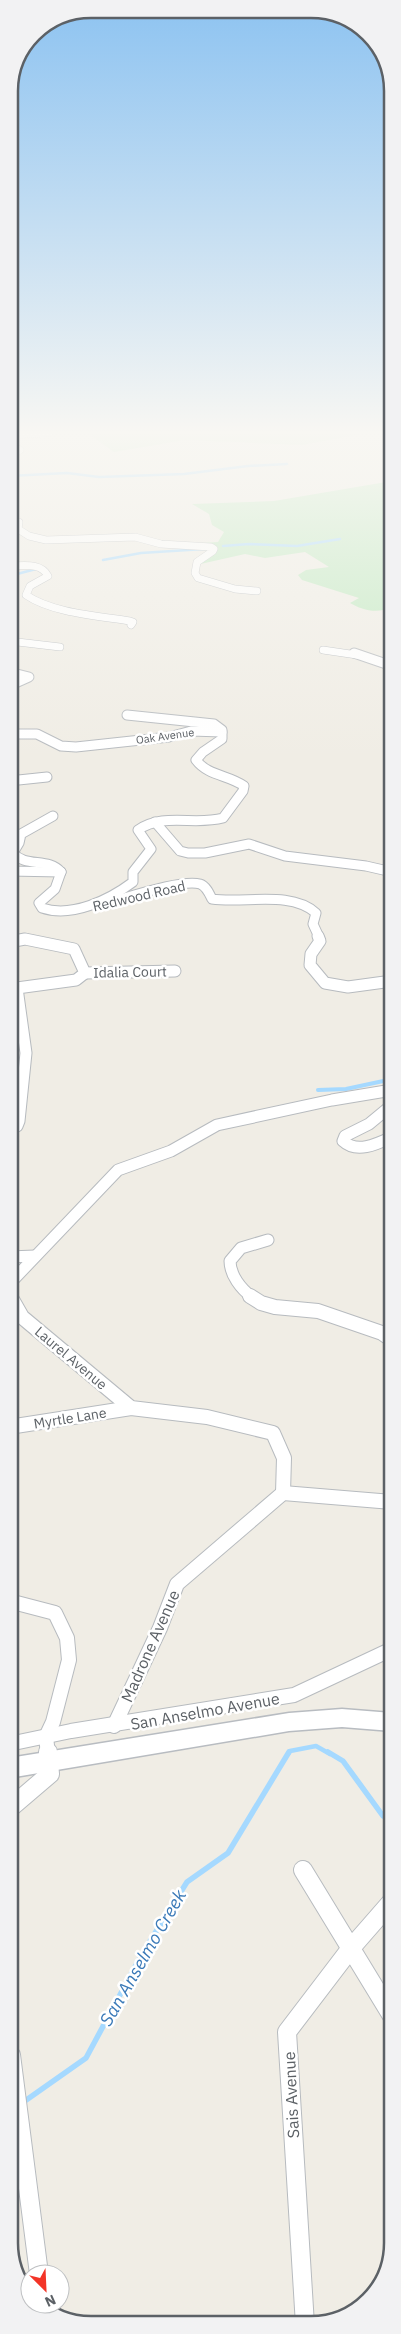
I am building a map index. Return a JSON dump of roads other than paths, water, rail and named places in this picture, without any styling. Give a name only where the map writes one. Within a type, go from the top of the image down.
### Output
[{"type":"main road","points":[[18,1766],[289,1722],[342,1718],[384,1721]]},
{"type":"street","points":[[148,541],[161,544],[211,547],[214,549],[213,551],[197,562],[195,574],[198,578],[235,589],[257,591]]},
{"type":"street","points":[[18,566],[36,566],[45,570],[48,576],[30,586],[26,595],[33,601],[50,607],[130,621],[133,622],[131,626]]},
{"type":"street","points":[[18,642],[60,647]]},
{"type":"street","points":[[323,650],[352,652],[384,663]]},
{"type":"street","points":[[18,673],[24,674],[28,678],[18,682]]},
{"type":"street","points":[[127,715],[214,724],[222,732]]},
{"type":"street","name":"Oak Avenue","points":[[18,734],[37,734],[46,740],[62,746],[76,747],[169,738],[191,731],[222,732],[222,739],[202,752],[196,760],[200,768],[238,780],[244,786],[243,791],[226,814],[218,820],[166,820],[155,822]]},
{"type":"street","points":[[18,780],[47,777]]},
{"type":"street","points":[[18,846],[21,834],[52,816]]},
{"type":"street","points":[[61,872],[55,889],[39,903],[42,908],[51,911],[72,911],[118,893],[133,882],[131,876],[133,869],[152,849],[138,830],[142,826],[155,822],[180,851],[186,853],[206,852],[248,844],[282,856],[328,862],[368,864],[384,869]]},
{"type":"street","points":[[18,858],[53,865],[58,867],[61,872]]},
{"type":"street","points":[[18,871],[61,872]]},
{"type":"street","name":"Redwood Road","points":[[72,911],[192,883],[204,886],[212,899],[220,901],[268,900],[304,906],[313,909],[316,913],[313,924],[320,941],[311,954],[310,965],[325,982],[334,986],[346,986],[384,982]]},
{"type":"street","points":[[18,940],[25,939],[74,949],[86,972],[76,980],[18,987]]},
{"type":"street","name":"Idalia Court","points":[[86,972],[175,971]]},
{"type":"street","points":[[18,1016],[26,1062],[18,1123]]},
{"type":"street","name":"Laurel Avenue","points":[[18,1275],[118,1170],[128,1164],[171,1151],[217,1126],[332,1100],[384,1091]]},
{"type":"street","points":[[384,1112],[369,1124],[345,1136],[343,1142],[348,1146],[358,1148],[384,1140]]},
{"type":"street","points":[[268,1240],[250,1243],[238,1248],[230,1261],[230,1268],[234,1278],[251,1298],[275,1306],[318,1311],[384,1334]]},
{"type":"street","points":[[18,1257],[35,1256]]},
{"type":"street","name":"Laurel Avenue","points":[[18,1312],[131,1408]]},
{"type":"street","points":[[131,1408],[207,1417],[273,1433],[284,1458],[283,1493],[384,1501]]},
{"type":"street","name":"Myrtle Lane","points":[[18,1426],[131,1408]]},
{"type":"street","name":"Madrone Avenue","points":[[114,1726],[160,1628],[177,1584],[283,1493]]},
{"type":"street","points":[[18,1603],[55,1613],[67,1638],[69,1660],[53,1722],[46,1737],[50,1774],[18,1801]]},
{"type":"street","name":"San Anselmo Avenue","points":[[18,1742],[294,1695],[384,1653]]},
{"type":"street","points":[[18,1794],[27,1793]]},
{"type":"street","points":[[302,1870],[384,2003]]},
{"type":"street","name":"Sais Avenue","points":[[304,2316],[287,2032],[351,1948],[384,1910]]},
{"type":"street","points":[[18,2110],[38,2264]]},
{"type":"waterway","points":[[223,546],[249,544],[297,546],[328,541]]},
{"type":"waterway","points":[[103,560],[141,553],[204,549]]},
{"type":"waterway","points":[[18,574],[36,569]]},
{"type":"waterway","points":[[318,1090],[346,1089],[384,1081]]},
{"type":"waterway","name":"San Anselmo Creek","points":[[288,1754],[290,1751],[316,1746],[330,1754]]},
{"type":"waterway","name":"San Anselmo Creek","points":[[22,2103],[86,2058],[142,1954],[187,1882],[228,1853],[289,1752]]},
{"type":"waterway","name":"San Anselmo Creek","points":[[328,1752],[343,1761],[384,1816]]}]
